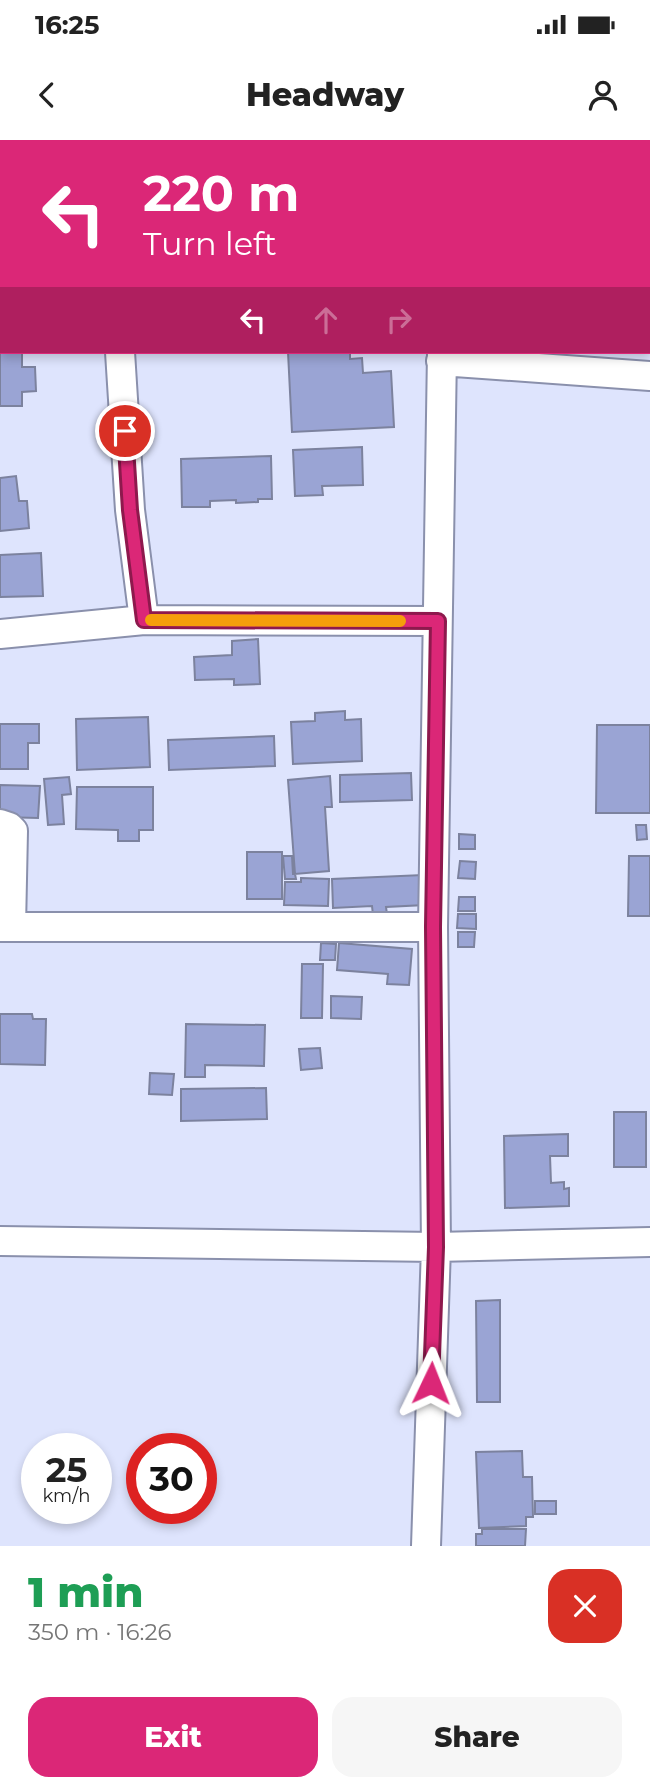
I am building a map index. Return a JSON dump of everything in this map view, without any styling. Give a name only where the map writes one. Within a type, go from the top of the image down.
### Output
[{"type":"street","points":[[120,354],[130,510],[144,620]]},
{"type":"street","points":[[426,1546],[436,1247],[433,927],[441,356],[650,376]]},
{"type":"street","points":[[0,634],[144,620],[438,621]]},
{"type":"street","points":[[0,824],[13,831],[5,927],[433,927]]},
{"type":"street","points":[[0,1241],[436,1247],[650,1242]]},
{"type":"building","points":[[0,354],[22,354],[22,367],[35,367],[36,391],[22,392],[22,406],[0,406]]},
{"type":"building","points":[[288,354],[350,354],[350,359],[362,358],[363,373],[391,371],[394,427],[292,432]]},
{"type":"building","points":[[362,447],[363,485],[322,486],[323,495],[295,496],[293,450]]},
{"type":"building","points":[[271,456],[272,499],[236,503],[236,500],[210,501],[210,507],[182,507],[181,459]]},
{"type":"building","points":[[16,476],[19,501],[27,501],[29,528],[0,531],[0,478]]},
{"type":"building","points":[[41,553],[43,596],[0,597],[0,555]]},
{"type":"building","points":[[258,639],[260,684],[234,685],[234,679],[195,680],[194,657],[232,655],[232,641]]},
{"type":"building","points":[[345,711],[345,720],[361,719],[362,761],[293,764],[291,722],[315,721],[315,713]]},
{"type":"building","points":[[148,717],[150,767],[77,770],[76,719]]},
{"type":"building","points":[[0,724],[39,724],[39,743],[28,743],[28,769],[0,769]]},
{"type":"building","points":[[597,725],[650,725],[650,813],[596,813]]},
{"type":"building","points":[[274,736],[275,766],[169,770],[168,740]]},
{"type":"building","points":[[411,773],[412,800],[340,802],[340,775]]},
{"type":"building","points":[[330,776],[332,807],[325,807],[329,871],[295,874],[288,780]]},
{"type":"building","points":[[69,777],[71,794],[62,795],[64,824],[48,825],[44,779]]},
{"type":"building","points":[[0,785],[40,786],[38,818],[0,817]]},
{"type":"building","points":[[77,787],[153,787],[153,830],[139,830],[139,841],[118,841],[118,830],[76,829]]},
{"type":"building","points":[[636,825],[646,825],[647,839],[637,840]]},
{"type":"building","points":[[459,834],[475,835],[475,849],[459,849]]},
{"type":"building","points":[[247,852],[282,852],[282,899],[247,899]]},
{"type":"building","points":[[283,856],[292,856],[296,879],[285,879]]},
{"type":"building","points":[[629,856],[650,856],[650,916],[628,916]]},
{"type":"building","points":[[460,861],[476,862],[475,879],[458,878]]},
{"type":"building","points":[[423,875],[425,905],[386,907],[387,914],[373,915],[372,906],[333,908],[332,879]]},
{"type":"building","points":[[301,878],[329,879],[328,906],[284,905],[285,882],[301,882]]},
{"type":"building","points":[[459,897],[475,897],[475,911],[458,911]]},
{"type":"building","points":[[458,914],[476,914],[476,929],[457,928]]},
{"type":"building","points":[[458,932],[475,932],[474,947],[458,947]]},
{"type":"building","points":[[321,943],[336,944],[335,960],[320,960]]},
{"type":"building","points":[[339,943],[412,949],[409,985],[387,984],[388,974],[337,970]]},
{"type":"building","points":[[302,964],[323,964],[322,1018],[301,1018]]},
{"type":"building","points":[[331,996],[362,997],[361,1019],[331,1018]]},
{"type":"building","points":[[0,1014],[32,1014],[33,1019],[46,1019],[45,1065],[0,1064]]},
{"type":"building","points":[[186,1024],[265,1025],[264,1066],[205,1065],[205,1077],[185,1077]]},
{"type":"building","points":[[320,1048],[322,1068],[301,1070],[299,1049]]},
{"type":"building","points":[[150,1073],[174,1074],[172,1095],[149,1094]]},
{"type":"building","points":[[266,1088],[267,1119],[181,1121],[181,1089]]},
{"type":"building","points":[[614,1112],[646,1112],[646,1167],[614,1167]]},
{"type":"building","points":[[568,1134],[568,1156],[550,1156],[551,1183],[564,1182],[564,1189],[569,1188],[569,1206],[505,1208],[504,1136]]},
{"type":"building","points":[[500,1300],[500,1402],[477,1402],[476,1301]]},
{"type":"building","points":[[522,1451],[523,1477],[532,1477],[533,1517],[526,1517],[526,1526],[479,1528],[476,1452]]},
{"type":"building","points":[[535,1501],[556,1501],[556,1514],[535,1514]]},
{"type":"building","points":[[482,1529],[526,1529],[525,1546],[476,1546],[476,1534],[482,1534]]},
{"type":"slow traffic","points":[[151,620],[400,621]]},
{"type":"route","points":[[125,431],[130,510],[144,620],[438,621],[433,927],[436,1247],[431,1383]]}]
